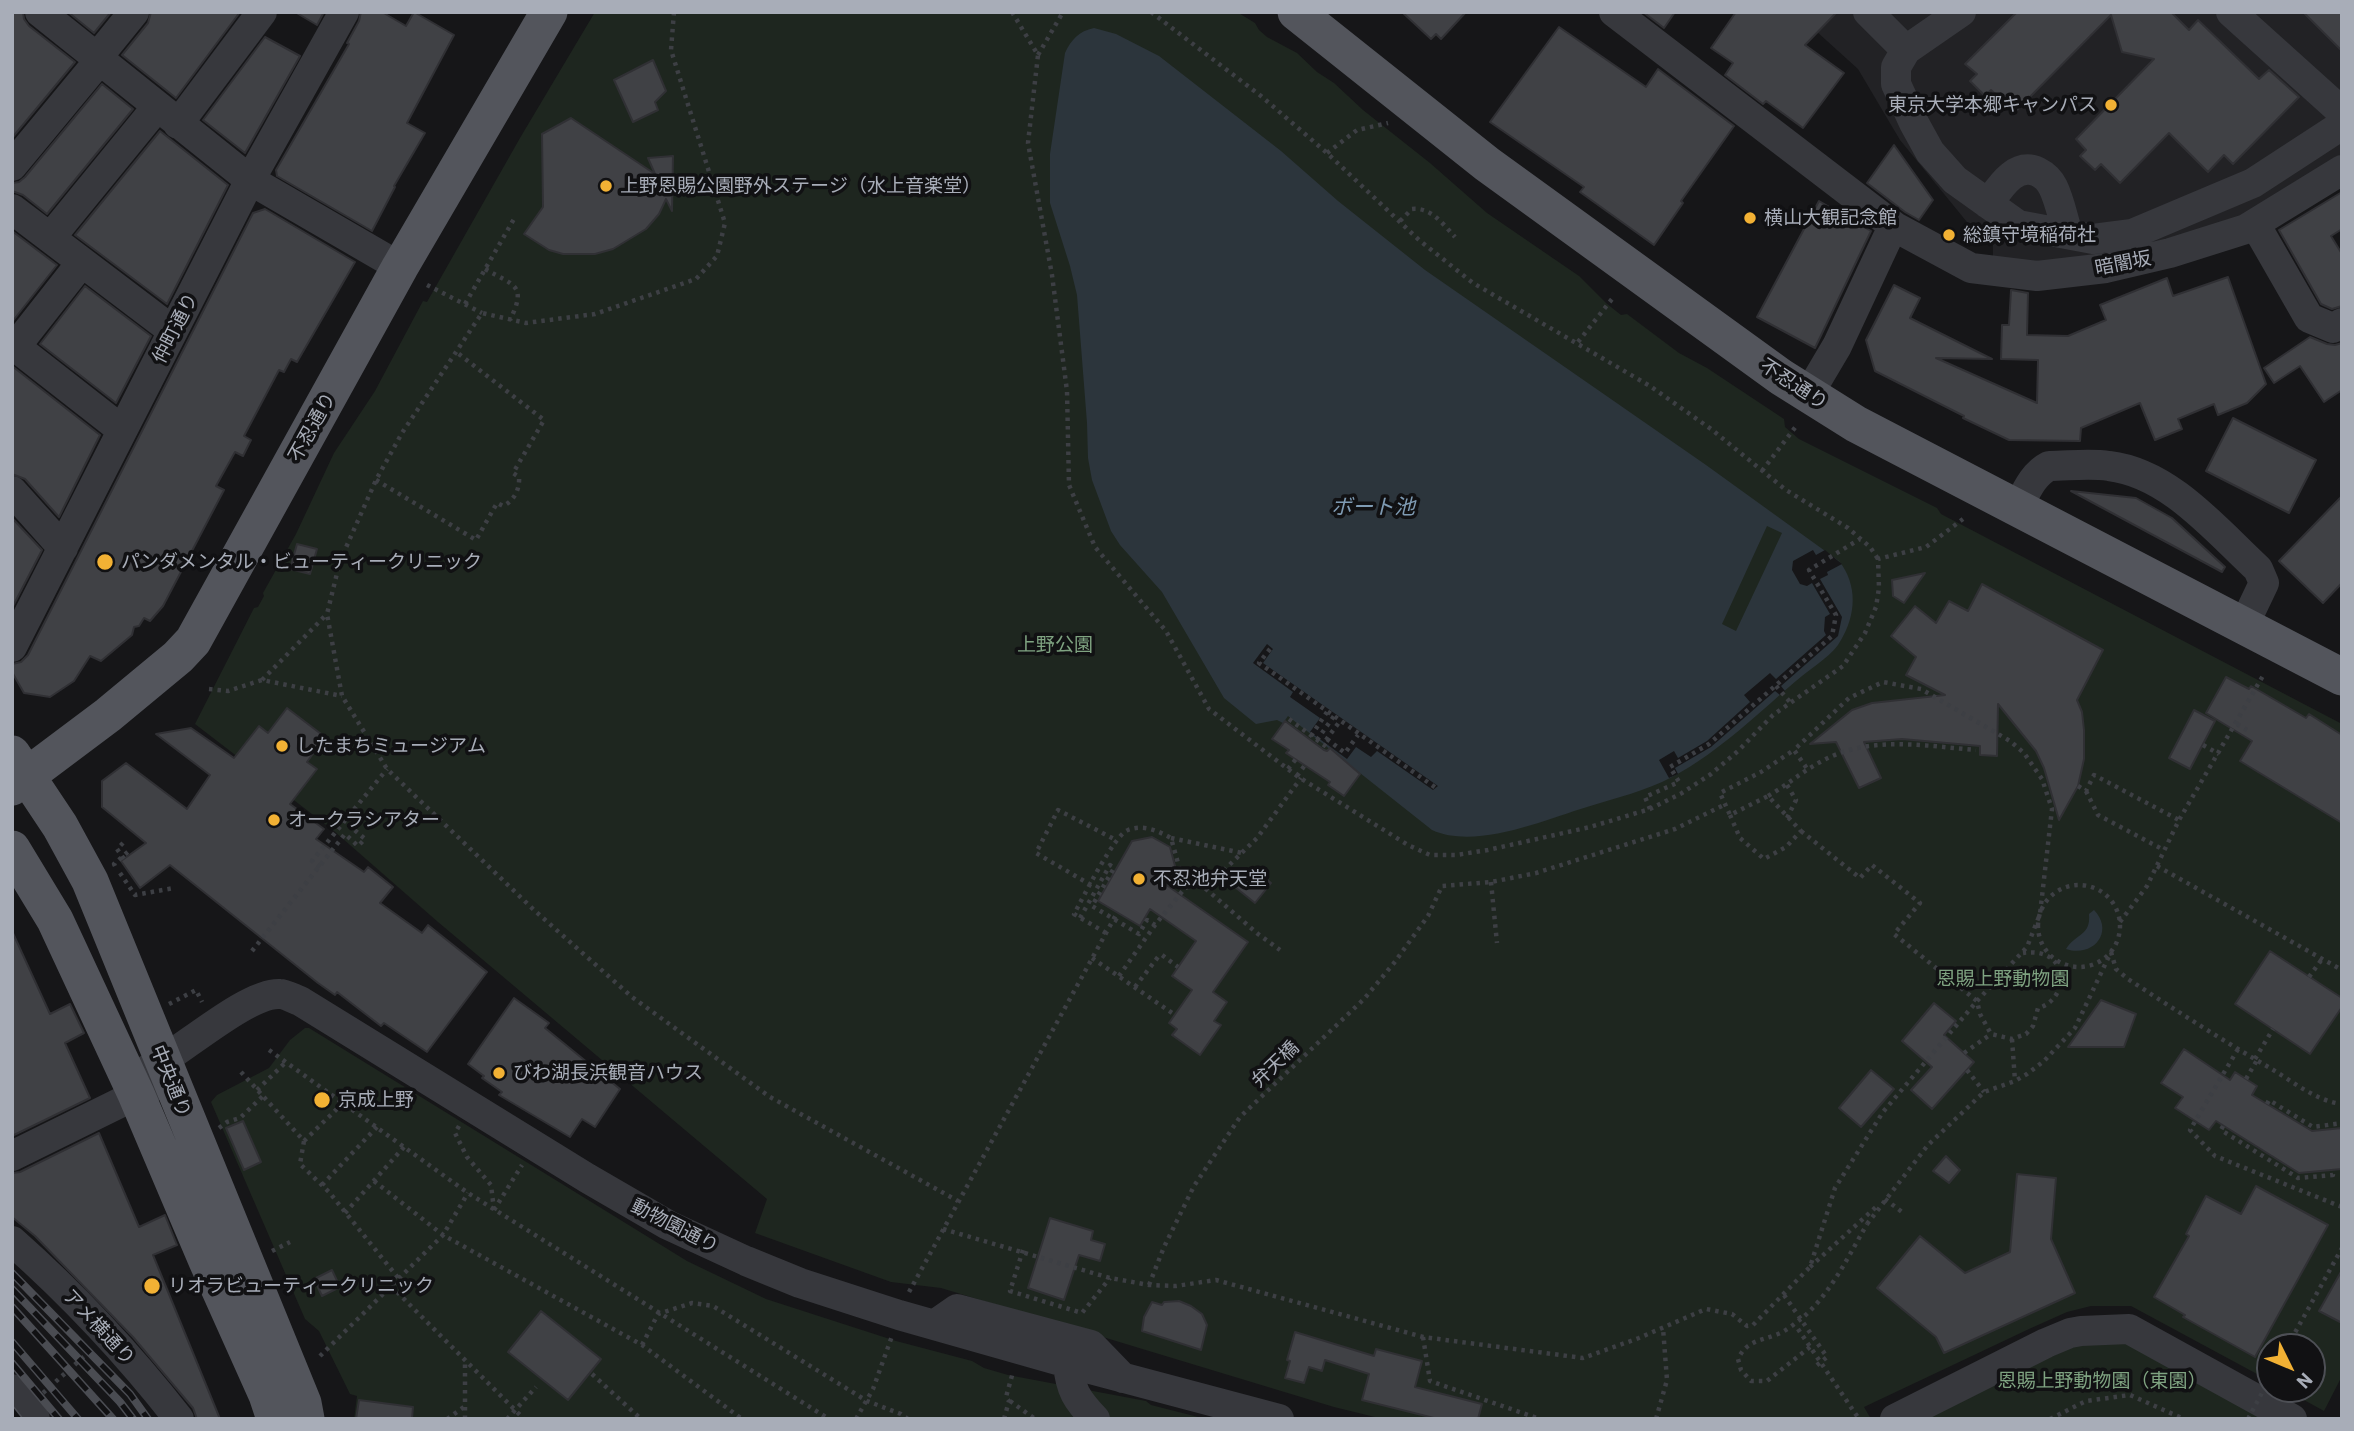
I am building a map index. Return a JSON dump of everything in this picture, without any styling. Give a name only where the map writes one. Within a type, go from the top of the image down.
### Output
[{"type":"main road","name":"不忍通り","points":[[17,773],[108,715],[178,657],[193,641],[414,276],[549,12]]},
{"type":"main road","name":"不忍通り","points":[[1296,12],[1803,410],[1856,424],[2342,677]]},
{"type":"main road","name":"中央通り","points":[[17,773],[60,826],[90,881],[303,1403],[306,1419]]},
{"type":"main road","name":"中央通り","points":[[12,849],[24,892],[55,920],[132,1087],[267,1395],[275,1419]]},
{"type":"street","points":[[40,12],[250,180],[414,276]]},
{"type":"street","points":[[12,166],[134,12]]},
{"type":"street","points":[[50,239],[262,12]]},
{"type":"street","name":"仲町通り","points":[[12,647],[250,180],[344,12]]},
{"type":"street","name":"暗闇坂","points":[[1614,12],[1895,226],[1971,268],[2036,276],[2106,268],[2170,253],[2246,229],[2341,171]]},
{"type":"street","points":[[1868,12],[1906,50]]},
{"type":"street","points":[[1961,12],[1906,50],[1896,67],[1896,85],[1930,152],[1955,180],[2018,225],[2093,239],[2132,234],[2253,183],[2342,125]]},
{"type":"street","points":[[2231,12],[2342,112]]},
{"type":"street","points":[[1987,204],[2006,180],[2018,171],[2032,169],[2044,175],[2053,187],[2068,234]]},
{"type":"street","points":[[12,209],[173,331]]},
{"type":"street","points":[[2255,224],[2309,318],[2333,328],[2342,323]]},
{"type":"street","points":[[2011,272],[2018,225]]},
{"type":"street","points":[[1803,410],[1895,226]]},
{"type":"street","points":[[82,262],[14,345],[122,430]]},
{"type":"street","points":[[2018,508],[2034,477],[2049,466],[2108,465],[2134,471],[2157,481],[2175,493],[2258,569],[2264,583],[2243,627]]},
{"type":"street","points":[[12,491],[63,548]]},
{"type":"street","name":"動物園通り","points":[[12,1156],[132,1087],[166,1071],[251,1001],[281,994],[300,1001],[668,1226],[789,1279],[899,1315],[1279,1419]]},
{"type":"street","name":"アメ横通り","points":[[12,1241],[51,1276],[108,1335],[179,1419]]},
{"type":"street","points":[[934,1325],[957,1309],[1091,1345],[1123,1378]]},
{"type":"street","points":[[1895,1419],[2046,1343],[2070,1333],[2098,1329],[2129,1329],[2292,1419]]},
{"type":"street","points":[[1068,1363],[1069,1380],[1076,1399],[1095,1419]]},
{"type":"path","points":[[414,276],[482,313],[526,323],[595,314],[696,279],[717,256],[725,223],[671,50],[674,12]]},
{"type":"path","points":[[1012,12],[1038,55]]},
{"type":"path","points":[[1063,12],[1038,55],[1028,143],[1052,275],[1067,391],[1069,485],[1095,547],[1166,631],[1209,709],[1299,777],[1408,845],[1430,855],[1456,855],[1590,827],[1650,809],[1711,774],[1773,715],[1843,666],[1865,632],[1876,607],[1879,588],[1878,559],[1870,547],[1848,528],[1786,490],[1711,429],[1650,386],[1473,283],[1434,253],[1327,153],[1234,73],[1151,12]]},
{"type":"path","points":[[1327,153],[1357,130],[1388,123]]},
{"type":"path","points":[[1400,221],[1412,209],[1419,208],[1432,214],[1455,237]]},
{"type":"path","points":[[465,304],[514,219]]},
{"type":"path","points":[[485,269],[509,282],[520,295],[510,320]]},
{"type":"path","points":[[1578,342],[1612,299]]},
{"type":"path","points":[[482,313],[402,433],[376,480],[340,561],[327,614],[342,696],[387,769],[534,910],[632,997],[771,1097],[958,1201]]},
{"type":"path","points":[[376,480],[476,540],[496,503],[503,506],[510,503],[520,486],[519,477],[513,473],[544,420],[455,351]]},
{"type":"path","points":[[1762,471],[1803,410]]},
{"type":"path","points":[[1878,559],[1926,547],[1963,519]]},
{"type":"path","points":[[1650,809],[1646,797],[1679,782],[1670,767],[1709,744],[1832,636],[1836,615],[1809,570],[1860,539]]},
{"type":"path","points":[[209,689],[228,691],[262,680],[327,614]]},
{"type":"path","points":[[1270,649],[1259,663],[1436,788]]},
{"type":"path","points":[[2120,922],[2147,886],[2179,821],[2264,674]]},
{"type":"path","points":[[262,680],[342,696]]},
{"type":"path","points":[[1768,796],[1801,831],[1860,878],[1872,865],[1920,902],[1894,934],[1977,1001],[1980,1014],[1991,1034],[2012,1039],[2025,1034],[2033,1026],[2038,1008],[2053,999],[2058,990],[2060,970],[2043,946],[2038,930],[2052,809],[2042,779],[2024,753],[2010,741],[1921,689],[1883,682],[1849,698],[1794,750],[1761,772],[1720,793],[1740,838],[1763,859],[1786,847],[1801,831]]},
{"type":"path","points":[[1776,686],[1790,702]]},
{"type":"path","points":[[1317,743],[1327,712]]},
{"type":"path","points":[[1317,743],[1334,716]]},
{"type":"path","points":[[1289,719],[1317,743]]},
{"type":"path","points":[[1317,743],[1326,739],[1340,721]]},
{"type":"path","points":[[2237,724],[2247,730]]},
{"type":"path","points":[[1326,739],[1345,753],[1358,735]]},
{"type":"path","points":[[1730,815],[1846,750],[1894,743],[1976,750]]},
{"type":"path","points":[[2203,745],[2219,754]]},
{"type":"path","points":[[1794,750],[1808,770]]},
{"type":"path","points":[[1289,769],[1296,759]]},
{"type":"path","points":[[1119,976],[1185,888],[1219,875],[1257,838],[1281,807],[1305,765]]},
{"type":"path","points":[[320,867],[312,861],[387,769]]},
{"type":"path","points":[[2086,791],[2094,775],[2179,821]]},
{"type":"path","points":[[1787,785],[1796,800],[1787,818]]},
{"type":"path","points":[[2078,786],[2086,791],[2098,815],[2164,850]]},
{"type":"path","points":[[1497,943],[1491,882],[1536,873],[1627,845],[1675,829],[1726,804]]},
{"type":"path","points":[[1091,885],[1036,853],[1058,810],[1116,840]]},
{"type":"path","points":[[252,951],[345,834],[358,846],[365,839],[344,821]]},
{"type":"path","points":[[1106,933],[1074,915],[1116,840],[1127,830],[1151,828],[1171,838],[1242,853]]},
{"type":"path","points":[[1171,838],[1185,888]]},
{"type":"path","points":[[123,843],[117,849],[123,858]]},
{"type":"path","points":[[130,850],[114,863],[135,895],[174,888]]},
{"type":"path","points":[[1080,918],[1110,865],[1114,868],[1092,906],[1116,915],[1139,933],[1147,920],[1155,925]]},
{"type":"path","points":[[2157,866],[2342,970]]},
{"type":"path","points":[[1199,882],[1280,950]]},
{"type":"path","name":"弁天橋","points":[[1149,1285],[1194,1186],[1240,1117],[1364,999],[1428,916],[1442,886],[1491,882]]},
{"type":"path","points":[[1810,1267],[1835,1188],[1883,1112],[1977,1001],[2027,947],[2048,900],[2060,890],[2075,885],[2091,886],[2106,894],[2116,906],[2120,922],[2119,938],[2075,1028],[2044,1062],[2015,1082],[1984,1091],[1928,1145],[1867,1224],[1839,1272],[1815,1305],[1781,1333],[1743,1349],[1738,1359],[1741,1370],[1751,1381],[1767,1381],[1810,1347]]},
{"type":"path","points":[[856,1419],[873,1389],[907,1296],[1116,915]]},
{"type":"path","points":[[2021,953],[2037,951],[2067,966],[2083,967],[2099,963],[2111,952]]},
{"type":"path","points":[[2111,952],[2116,969],[2128,979],[2256,1060],[2329,1102],[2342,1104]]},
{"type":"path","points":[[1135,987],[1158,957],[1166,957],[1178,967]]},
{"type":"path","points":[[1092,958],[1175,1015]]},
{"type":"path","points":[[2309,976],[2322,959]]},
{"type":"path","points":[[165,1006],[196,990],[204,1006]]},
{"type":"path","points":[[2246,1079],[2273,1029]]},
{"type":"path","points":[[1964,1053],[1991,1034]]},
{"type":"path","points":[[2012,1039],[2015,1082]]},
{"type":"path","points":[[2238,1049],[2190,1130],[2215,1156],[2342,1207]]},
{"type":"path","points":[[269,1050],[468,1193],[826,1418]]},
{"type":"path","points":[[257,1090],[286,1062]]},
{"type":"path","points":[[1967,1070],[1984,1091]]},
{"type":"path","points":[[241,1072],[304,1141]]},
{"type":"path","points":[[226,1122],[240,1118],[263,1097]]},
{"type":"path","points":[[2267,1104],[2269,1100],[2314,1127],[2342,1123]]},
{"type":"path","points":[[343,1103],[304,1141],[300,1164],[322,1185],[399,1279]]},
{"type":"path","points":[[463,1119],[455,1133],[467,1157],[491,1185],[494,1210]]},
{"type":"path","points":[[2223,1126],[2221,1130],[2298,1178],[2333,1175],[2332,1170]]},
{"type":"path","points":[[322,1185],[377,1127]]},
{"type":"path","points":[[345,1213],[404,1147]]},
{"type":"path","points":[[494,1210],[527,1158]]},
{"type":"path","points":[[374,1181],[443,1235],[642,1345],[742,1419]]},
{"type":"path","points":[[320,1356],[443,1235],[468,1193]]},
{"type":"path","points":[[943,1228],[1111,1278],[1149,1285],[1176,1286],[1216,1280],[1423,1337],[1583,1358],[1706,1310],[1732,1314],[1747,1326],[1753,1325],[1810,1267],[1885,1199]]},
{"type":"path","points":[[1885,1199],[1902,1212]]},
{"type":"path","points":[[268,1253],[290,1242]]},
{"type":"path","points":[[2295,1333],[2342,1248]]},
{"type":"path","points":[[1023,1251],[1010,1291],[1024,1296],[1082,1313],[1111,1278]]},
{"type":"path","points":[[391,1286],[524,1419]]},
{"type":"path","points":[[1784,1295],[1827,1357],[1818,1364]]},
{"type":"path","points":[[642,1345],[657,1314],[692,1303],[713,1306],[867,1401],[901,1413],[908,1419]]},
{"type":"path","points":[[1656,1419],[1667,1380],[1663,1328]]},
{"type":"path","points":[[1798,1329],[1818,1364],[1859,1419]]},
{"type":"path","points":[[25,1405],[108,1335]]},
{"type":"path","points":[[1423,1337],[1430,1381],[1540,1419]]},
{"type":"path","points":[[465,1358],[465,1419]]},
{"type":"path","points":[[1014,1367],[1006,1397],[1035,1419]]},
{"type":"path","points":[[592,1374],[641,1419]]},
{"type":"path","points":[[507,1419],[536,1387]]},
{"type":"path","points":[[2050,1419],[2086,1401],[2130,1395],[2184,1419]]},
{"type":"path","points":[[1004,1419],[1009,1401]]},
{"type":"path","points":[[2248,1419],[2257,1403]]},
{"type":"path","points":[[447,1419],[465,1407]]},
{"type":"shaded area","name":"東京大学本郷キャンパス","points":[[1795,12],[2342,12],[2342,162],[2245,218],[2165,244],[2050,263],[1993,261],[1993,245],[1971,227],[1900,140],[1858,69]]},
{"type":"green space","name":"上野公園","points":[[595,12],[1237,12],[1255,23],[1267,37],[1297,53],[1487,213],[1579,276],[1621,315],[1627,314],[1679,353],[1707,368],[1784,419],[1785,427],[1799,439],[1937,508],[1941,514],[2342,724],[2342,1376],[2324,1411],[2309,1403],[2326,1403],[2326,1333],[2256,1333],[2256,1373],[2131,1306],[2091,1306],[2067,1312],[1864,1407],[1871,1419],[1383,1419],[1334,1407],[941,1288],[891,1282],[755,1233],[767,1199],[334,831],[195,724],[254,608],[258,607],[296,534],[334,453],[375,391],[423,301],[427,302]]},
{"type":"green space","points":[[305,1028],[687,1261],[766,1299],[896,1341],[972,1361],[984,1368],[1008,1375],[1146,1401],[1151,1405],[1206,1419],[354,1419],[357,1396],[350,1394],[319,1331],[305,1319],[211,1102],[217,1095],[269,1068],[290,1040]]},
{"type":"green space","name":"恩賜上野動物園（東園）","points":[[2096,1342],[2128,1343],[2270,1419],[1922,1419],[2069,1348]]},
{"type":"water","name":"ボート池","points":[[1094,28],[1116,34],[1159,56],[1281,151],[1338,201],[1425,270],[1839,561],[1849,580],[1853,600],[1850,620],[1838,645],[1724,743],[1672,777],[1630,794],[1531,825],[1469,837],[1432,830],[1288,716],[1283,723],[1277,720],[1256,724],[1224,698],[1162,592],[1111,531],[1092,480],[1088,458],[1077,295],[1050,203],[1050,154],[1065,53],[1076,37]],"holes":[[[1767,526],[1782,533],[1736,631],[1722,624]]]},
{"type":"water","points":[[2094,910],[2102,927],[2098,941],[2085,950],[2066,949],[2085,931],[2089,914]]},
{"type":"pier","points":[[1813,550],[1816,555],[1825,550],[1842,564],[1820,579],[1842,617],[1838,636],[1781,686],[1785,691],[1780,695],[1775,691],[1711,747],[1675,768],[1678,774],[1669,778],[1659,760],[1674,751],[1678,758],[1707,741],[1750,702],[1744,695],[1770,673],[1776,679],[1826,635],[1825,617],[1830,614],[1812,583],[1807,586],[1800,584],[1792,570],[1793,561]]},
{"type":"pier","points":[[1267,644],[1273,649],[1263,663],[1438,786],[1433,790],[1377,751],[1371,757],[1356,747],[1347,759],[1310,732],[1320,718],[1290,697],[1293,692],[1253,663]]},
{"type":"building","points":[[12,12],[23,12],[29,26],[75,62],[12,138]]},
{"type":"building","points":[[68,12],[111,12],[94,33]]},
{"type":"building","points":[[151,12],[240,12],[176,98],[122,55],[148,23]]},
{"type":"building","points":[[295,12],[324,12],[317,25]]},
{"type":"building","points":[[361,12],[382,12],[406,26],[414,12],[454,35],[407,123],[425,133],[372,231],[277,176],[276,170],[349,44],[347,43]]},
{"type":"building","points":[[1402,12],[1466,12],[1441,39],[1436,34],[1431,39]]},
{"type":"building","points":[[1643,12],[1675,12],[1664,28]]},
{"type":"building","points":[[1736,12],[1837,12],[1805,45],[1844,73],[1803,128],[1766,101],[1763,104],[1725,75],[1733,63],[1711,48]]},
{"type":"building","points":[[2017,12],[2171,12],[2189,30],[2198,20],[2259,79],[2269,70],[2299,97],[2233,164],[2224,155],[2208,172],[2169,133],[2120,183],[2101,164],[2095,170],[2080,156],[2086,150],[2076,139],[2154,59],[2122,52],[2111,15],[2014,113],[1991,90],[1985,96],[1970,81],[1977,74],[1965,64]]},
{"type":"building","points":[[2303,12],[2342,12],[2342,51]]},
{"type":"building","points":[[1559,27],[1646,87],[1658,69],[1734,126],[1681,201],[1683,203],[1654,245],[1580,192],[1584,187],[1490,122]]},
{"type":"building","points":[[265,37],[300,56],[245,153],[203,120]]},
{"type":"building","points":[[653,60],[666,91],[655,102],[658,110],[633,122],[614,80]]},
{"type":"building","points":[[102,84],[133,109],[47,214],[23,195],[12,191],[12,183],[25,177]]},
{"type":"building","name":"上野恩賜公園野外ステージ（水上音楽堂）","points":[[571,118],[655,174],[648,158],[673,156],[672,211],[666,199],[659,214],[646,229],[613,249],[595,254],[563,254],[549,250],[524,234],[543,207],[542,134]]},
{"type":"building","points":[[160,131],[228,185],[167,304],[75,235]]},
{"type":"building","points":[[1894,145],[1933,200],[1919,220],[1867,183]]},
{"type":"building","points":[[2342,192],[2342,229],[2331,236],[2342,254],[2342,306],[2332,309],[2321,304],[2279,230]]},
{"type":"building","points":[[1819,201],[1871,231],[1815,348],[1757,317]]},
{"type":"building","points":[[265,209],[355,262],[297,362],[291,359],[284,372],[279,370],[244,436],[251,440],[243,456],[235,452],[216,486],[224,490],[163,606],[150,621],[144,618],[139,626],[134,627],[132,635],[101,661],[90,656],[74,681],[50,697],[24,693],[12,672],[12,664],[21,662],[28,655],[253,213]]},
{"type":"building","points":[[12,231],[57,265],[12,322]]},
{"type":"building","points":[[2228,277],[2266,384],[2247,403],[2218,415],[2214,404],[2178,419],[2182,429],[2155,440],[2140,403],[2081,428],[2080,441],[2009,440],[1875,371],[1866,340],[1894,285],[1920,298],[1910,318],[1992,359],[1936,358],[2037,403],[2038,360],[2001,359],[2002,325],[2009,325],[2011,290],[2028,293],[2027,335],[2068,336],[2106,320],[2100,305],[2167,278],[2173,296]]},
{"type":"building","points":[[85,286],[151,336],[116,403],[40,344]]},
{"type":"building","points":[[2310,337],[2327,344],[2342,343],[2342,390],[2324,402],[2300,366],[2274,383],[2264,368]]},
{"type":"building","points":[[12,366],[100,435],[59,517],[25,479],[12,474]]},
{"type":"building","points":[[2233,418],[2316,460],[2289,513],[2206,471]]},
{"type":"building","points":[[2071,491],[2136,498],[2172,518],[2225,567],[2222,572]]},
{"type":"building","points":[[2342,496],[2342,583],[2323,603],[2279,561]]},
{"type":"building","points":[[12,518],[42,550],[12,608]]},
{"type":"building","points":[[297,544],[317,549],[310,574],[290,569]]},
{"type":"building","points":[[1925,573],[1904,603],[1893,596],[1892,580]]},
{"type":"building","points":[[1982,584],[2103,650],[2077,700],[2082,712],[2084,759],[2078,786],[2059,820],[2044,768],[2036,751],[1998,704],[1997,756],[1980,755],[1980,746],[1902,739],[1864,742],[1881,778],[1859,788],[1836,742],[1810,744],[1852,710],[1872,703],[1945,695],[1906,675],[1916,657],[1891,636],[1915,606],[1936,623],[1949,601],[1968,611]]},
{"type":"building","points":[[2226,677],[2249,689],[2251,686],[2306,718],[2309,714],[2342,735],[2342,823],[2240,761],[2252,741],[2206,713]]},
{"type":"building","points":[[287,708],[325,737],[307,762],[317,769],[290,804],[324,829],[316,839],[364,872],[368,867],[393,887],[380,903],[422,933],[428,925],[487,972],[427,1052],[384,1023],[381,1026],[337,992],[335,995],[318,983],[170,865],[140,888],[121,861],[146,843],[102,807],[102,781],[126,763],[187,809],[210,775],[156,734],[191,728],[234,758],[259,726],[268,733]]},
{"type":"building","points":[[2194,710],[2215,721],[2190,769],[2169,758]]},
{"type":"building","points":[[1285,721],[1324,750],[1330,748],[1360,774],[1344,796],[1328,785],[1330,782],[1286,753],[1289,750],[1272,739]]},
{"type":"building","points":[[1152,837],[1170,847],[1175,866],[1165,884],[1248,942],[1213,992],[1227,1002],[1214,1021],[1221,1025],[1200,1055],[1172,1035],[1177,1029],[1169,1023],[1192,990],[1172,976],[1196,941],[1150,909],[1140,926],[1098,901],[1132,841]]},
{"type":"building","points":[[1252,867],[1271,883],[1255,903],[1235,887]]},
{"type":"building","points":[[12,931],[50,1014],[70,1004],[84,1033],[65,1043],[90,1098],[12,1136]]},
{"type":"building","points":[[2270,951],[2342,998],[2342,1007],[2310,1054],[2235,1004]]},
{"type":"building","points":[[514,998],[549,1023],[545,1028],[620,1089],[595,1127],[582,1119],[570,1137],[499,1095],[502,1092],[468,1064]]},
{"type":"building","points":[[2101,1000],[2136,1014],[2124,1047],[2068,1047]]},
{"type":"building","points":[[1934,1003],[1956,1021],[1944,1035],[1974,1062],[1932,1109],[1911,1090],[1932,1067],[1902,1041]]},
{"type":"building","points":[[2184,1049],[2230,1080],[2235,1072],[2257,1086],[2252,1095],[2312,1131],[2342,1128],[2342,1169],[2299,1173],[2216,1121],[2209,1130],[2175,1108],[2183,1097],[2161,1083]]},
{"type":"building","points":[[1871,1070],[1894,1089],[1861,1127],[1839,1108]]},
{"type":"building","points":[[243,1121],[261,1162],[244,1170],[226,1128]]},
{"type":"building","points":[[99,1133],[139,1227],[165,1215],[177,1245],[153,1255],[220,1419],[197,1419],[193,1408],[133,1337],[35,1236],[12,1217],[12,1173],[20,1172]]},
{"type":"building","points":[[1946,1156],[1960,1170],[1949,1183],[1933,1171]]},
{"type":"building","points":[[2017,1174],[2056,1178],[2051,1239],[2075,1293],[1944,1353],[1936,1337],[1877,1288],[1920,1236],[1965,1273],[2010,1252]]},
{"type":"building","points":[[2256,1186],[2328,1225],[2268,1333],[2256,1333],[2255,1357],[2183,1317],[2185,1315],[2154,1297],[2189,1236],[2186,1234],[2206,1196],[2241,1214]]},
{"type":"building","points":[[1050,1218],[1093,1231],[1091,1240],[1105,1244],[1100,1261],[1079,1255],[1064,1300],[1028,1288]]},
{"type":"building","points":[[332,1270],[340,1287],[322,1296],[314,1279]]},
{"type":"building","points":[[2342,1270],[2342,1323],[2319,1311]]},
{"type":"building","points":[[1179,1301],[1202,1314],[1207,1325],[1201,1350],[1142,1331],[1144,1317],[1152,1302],[1162,1305],[1164,1302]]},
{"type":"building","points":[[541,1311],[601,1359],[568,1400],[508,1352]]},
{"type":"building","points":[[1295,1332],[1374,1356],[1376,1349],[1422,1361],[1415,1387],[1482,1404],[1478,1419],[1438,1419],[1362,1400],[1369,1374],[1325,1360],[1322,1371],[1309,1367],[1304,1383],[1285,1378]]},
{"type":"building","points":[[359,1400],[413,1407],[412,1419],[356,1419]]},
{"type":"railway","points":[[12,1273],[130,1394],[148,1419]]},
{"type":"railway","points":[[12,1289],[133,1419]]},
{"type":"railway","points":[[12,1307],[113,1419]]},
{"type":"railway","points":[[12,1342],[78,1419]]},
{"type":"railway","points":[[12,1363],[59,1419]]},
{"type":"railway","points":[[12,1410],[19,1419]]},
{"type":"place","name":"東京大学本郷キャンパス","points":[[2111,105]]},
{"type":"place","name":"上野恩賜公園野外ステージ（水上音楽堂）","points":[[606,186]]},
{"type":"place","name":"横山大観記念館","points":[[1750,218]]},
{"type":"place","name":"総鎮守境稲荷社","points":[[1949,235]]},
{"type":"place","name":"パンダメンタル・ビューティークリニック","points":[[105,562]]},
{"type":"place","name":"したまちミュージアム","points":[[282,746]]},
{"type":"place","name":"オークラシアター","points":[[274,820]]},
{"type":"place","name":"不忍池弁天堂","points":[[1139,879]]},
{"type":"place","name":"びわ湖長浜観音ハウス","points":[[499,1073]]},
{"type":"place","name":"京成上野","points":[[322,1100]]},
{"type":"place","name":"リオラビューティークリニック","points":[[152,1286]]},
{"type":"park label","name":"恩賜上野動物園","points":[[2003,979]]}]
